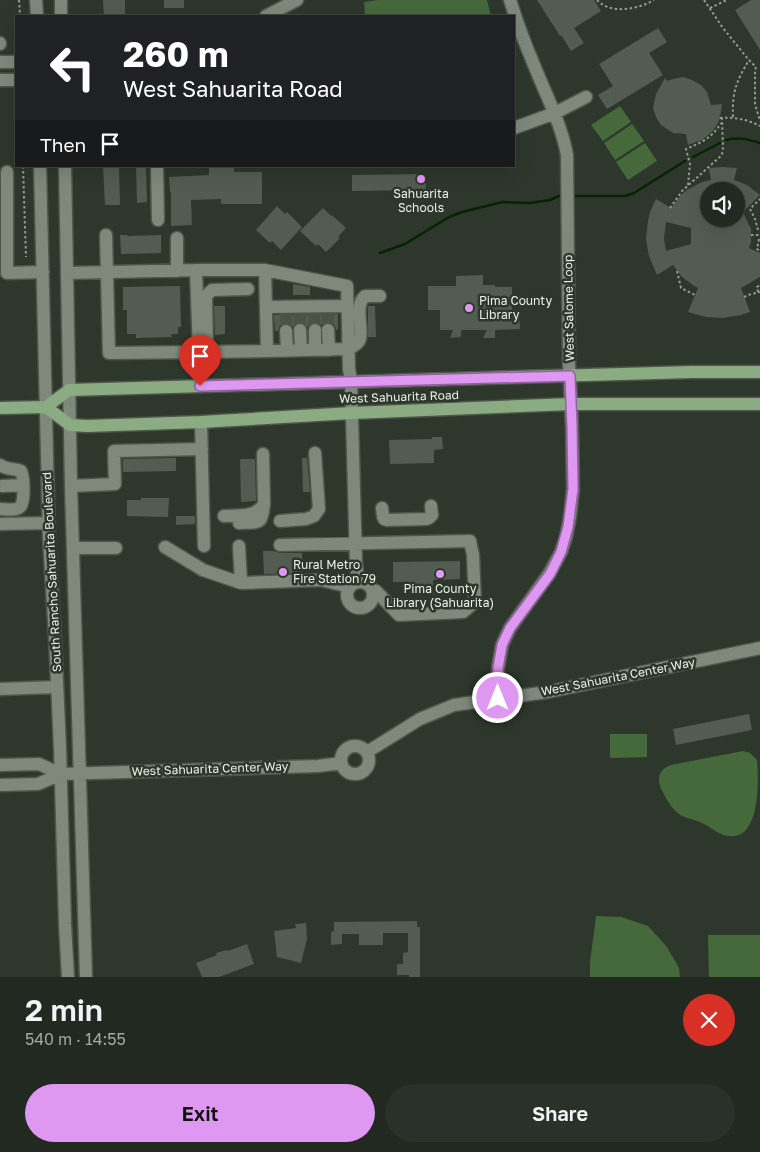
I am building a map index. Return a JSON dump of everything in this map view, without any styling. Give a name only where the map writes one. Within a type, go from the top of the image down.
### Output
[{"type":"main road","name":"West Sahuarita Road","points":[[69,390],[351,381],[760,372]]},
{"type":"main road","points":[[0,408],[46,407],[69,390]]},
{"type":"main road","name":"West Sahuarita Road","points":[[70,425],[201,422],[352,413],[571,404],[760,404]]},
{"type":"main road","points":[[46,407],[70,425]]},
{"type":"street","points":[[36,0],[37,15]]},
{"type":"street","points":[[61,0],[61,15]]},
{"type":"street","points":[[268,15],[296,0]]},
{"type":"street","name":"West Salome Loop","points":[[498,698],[498,668],[502,645],[510,628],[550,574],[561,552],[570,517],[573,489],[567,155],[555,113],[533,64],[510,0]]},
{"type":"street","points":[[0,62],[15,62]]},
{"type":"street","points":[[0,80],[15,80]]},
{"type":"street","points":[[515,128],[555,113],[586,97]]},
{"type":"street","name":"South Rancho Sahuarita Boulevard","points":[[40,167],[33,273],[46,407],[48,523],[61,774],[68,977]]},
{"type":"street","name":"South Rancho Sahuarita Boulevard","points":[[64,167],[68,273],[71,486],[86,977]]},
{"type":"street","points":[[157,167],[158,220]]},
{"type":"street","points":[[7,172],[7,273],[33,273]]},
{"type":"street","points":[[106,235],[109,353],[349,349],[357,344],[360,338],[361,300],[365,296],[380,296]]},
{"type":"street","points":[[177,238],[177,271]]},
{"type":"street","points":[[196,270],[203,352]]},
{"type":"street","points":[[68,273],[265,270],[347,286],[356,544],[354,584],[348,589],[347,597],[354,607],[363,608],[372,599],[373,593],[370,586],[366,584],[354,584],[321,580],[241,583],[203,570],[165,547]]},
{"type":"street","points":[[265,270],[267,351]]},
{"type":"street","points":[[200,386],[206,296],[212,290],[248,289]]},
{"type":"street","points":[[266,306],[286,310],[328,309],[347,306]]},
{"type":"street","points":[[300,330],[301,350]]},
{"type":"street","points":[[315,330],[315,350]]},
{"type":"street","points":[[328,330],[329,350]]},
{"type":"street","points":[[286,331],[286,350]]},
{"type":"street","points":[[201,422],[204,546]]},
{"type":"street","points":[[71,486],[115,484],[114,450],[202,449]]},
{"type":"street","points":[[280,521],[306,520],[314,516],[319,509],[314,453]]},
{"type":"street","points":[[224,520],[252,514],[261,510],[264,504],[263,454]]},
{"type":"street","points":[[0,465],[8,469],[22,471],[23,476],[23,502],[21,507],[18,509],[0,509]]},
{"type":"street","points":[[2,486],[23,485]]},
{"type":"street","points":[[382,508],[384,519],[387,520],[426,519],[432,515],[431,506]]},
{"type":"street","points":[[0,524],[48,523]]},
{"type":"street","points":[[280,545],[470,541],[473,555],[475,602],[463,612],[399,615],[376,591],[373,593]]},
{"type":"street","points":[[239,546],[241,583]]},
{"type":"street","points":[[73,548],[116,548]]},
{"type":"street","name":"West Sahuarita Center Way","points":[[367,752],[420,720],[454,705],[547,692],[760,648]]},
{"type":"street","points":[[0,689],[57,687]]},
{"type":"street","points":[[351,746],[360,746],[367,752],[368,765],[359,774],[346,772],[341,763],[343,751],[351,746]]},
{"type":"street","name":"West Sahuarita Center Way","points":[[61,774],[318,766],[341,763]]},
{"type":"street","points":[[0,765],[39,764],[61,774]]},
{"type":"street","points":[[0,785],[38,784],[61,774]]},
{"type":"path","points":[[20,0],[20,15]]},
{"type":"path","points":[[597,0],[609,7],[621,8],[636,7],[654,0]]},
{"type":"path","points":[[704,0],[723,28],[756,67]]},
{"type":"path","points":[[710,8],[727,0]]},
{"type":"path","points":[[733,117],[733,100],[736,85],[749,60]]},
{"type":"path","points":[[760,64],[755,70],[755,104],[760,121]]},
{"type":"path","points":[[670,208],[676,197],[722,155],[721,118],[733,117],[750,121],[760,126]]},
{"type":"path","points":[[688,186],[690,164],[686,149],[706,139],[715,132],[722,122]]},
{"type":"path","points":[[23,167],[26,256]]},
{"type":"path","points":[[758,230],[750,210],[760,199]]},
{"type":"path","points":[[751,235],[760,235]]},
{"type":"path","points":[[759,239],[756,249],[760,251]]},
{"type":"path","points":[[677,271],[681,288],[695,296]]},
{"type":"path","points":[[744,297],[759,292],[758,287],[760,285]]},
{"type":"green space","points":[[379,0],[487,0],[491,15],[365,15],[364,2]]},
{"type":"green space","points":[[620,106],[631,122],[603,141],[591,125]]},
{"type":"green space","points":[[632,124],[644,141],[615,160],[604,143]]},
{"type":"green space","points":[[645,143],[657,161],[628,180],[616,162]]},
{"type":"green space","points":[[610,734],[647,734],[647,757],[610,758]]},
{"type":"green space","points":[[743,751],[750,753],[757,760],[758,782],[752,820],[739,835],[728,836],[719,833],[701,823],[682,816],[668,802],[659,782],[660,774],[666,768],[671,765]]},
{"type":"green space","points":[[596,916],[621,917],[648,926],[667,947],[679,968],[680,977],[590,977]]},
{"type":"green space","points":[[708,935],[760,935],[760,977],[709,977]]},
{"type":"building","points":[[103,0],[125,0],[125,15],[104,15]]},
{"type":"building","points":[[164,0],[184,0],[184,8],[164,8]]},
{"type":"building","points":[[537,0],[594,0],[601,11],[574,28],[584,43],[571,51]]},
{"type":"building","points":[[751,0],[760,0],[760,50],[735,10]]},
{"type":"building","points":[[658,28],[667,42],[649,53],[663,75],[607,109],[598,95],[613,86],[599,64]]},
{"type":"building","points":[[683,77],[701,85],[707,92],[711,105],[722,104],[720,118],[713,131],[702,140],[688,145],[686,134],[673,133],[661,125],[653,108],[656,94],[665,78],[667,81]]},
{"type":"building","points":[[103,167],[119,167],[120,205],[105,205]]},
{"type":"building","points":[[136,167],[146,167],[147,202],[137,203]]},
{"type":"building","points":[[209,167],[234,167],[234,172],[262,172],[262,204],[221,204],[221,199],[191,200],[192,225],[171,226],[169,177],[209,175]]},
{"type":"building","points":[[709,168],[737,168],[734,180],[739,182],[702,182],[711,180]]},
{"type":"building","points":[[425,174],[426,190],[352,191],[352,175]]},
{"type":"building","points":[[700,183],[700,227],[745,227],[745,216],[751,229],[749,248],[760,253],[760,277],[741,288],[750,312],[722,318],[706,317],[688,312],[698,288],[682,277],[673,265],[657,275],[649,256],[646,239],[650,212],[656,199],[671,208],[687,190]],"holes":[[[666,222],[691,228],[691,244],[666,251],[664,238]]]},
{"type":"building","points":[[745,184],[760,195],[745,210]]},
{"type":"building","points":[[277,206],[285,214],[287,212],[302,227],[281,250],[256,230]]},
{"type":"building","points":[[323,208],[346,228],[338,237],[340,238],[326,252],[318,244],[316,246],[300,231]]},
{"type":"building","points":[[120,235],[161,235],[161,253],[121,254]]},
{"type":"building","name":"Pima County Library","points":[[483,275],[483,285],[512,287],[512,311],[519,311],[520,329],[495,330],[495,338],[483,338],[487,330],[461,330],[461,337],[450,338],[453,330],[440,330],[440,310],[428,310],[428,286],[456,286],[456,276]]},
{"type":"building","points":[[293,284],[310,287],[310,295],[293,295]]},
{"type":"building","points":[[180,286],[181,327],[178,327],[178,334],[171,334],[172,337],[136,338],[136,334],[127,334],[127,310],[123,310],[123,287]]},
{"type":"building","points":[[214,306],[225,306],[225,334],[215,335]]},
{"type":"building","points":[[368,306],[375,306],[376,337],[368,337]]},
{"type":"building","points":[[338,314],[338,329],[336,330],[332,323],[328,322],[322,325],[315,322],[307,327],[304,323],[300,322],[296,323],[293,327],[289,324],[282,324],[278,331],[275,331],[274,315]]},
{"type":"building","points":[[432,437],[442,437],[443,449],[434,450],[434,463],[390,464],[389,440],[432,439]]},
{"type":"building","points":[[176,458],[176,471],[123,472],[123,459]]},
{"type":"building","points":[[302,458],[307,458],[310,492],[303,492]]},
{"type":"building","points":[[240,459],[255,459],[256,501],[241,502]]},
{"type":"building","points":[[141,498],[169,498],[168,517],[127,516],[127,500],[141,500]]},
{"type":"building","points":[[176,516],[195,516],[195,524],[176,525]]},
{"type":"building","points":[[263,551],[302,553],[303,573],[264,574]]},
{"type":"building","points":[[460,561],[460,579],[433,580],[434,595],[410,595],[410,582],[393,582],[393,562]]},
{"type":"building","points":[[749,714],[752,730],[676,745],[673,729]]},
{"type":"building","points":[[417,921],[417,927],[420,927],[420,977],[397,975],[397,964],[403,964],[403,953],[408,952],[408,933],[383,933],[383,945],[359,945],[359,934],[342,934],[342,944],[331,945],[331,932],[334,931],[334,922]]},
{"type":"building","points":[[306,923],[307,939],[301,963],[277,957],[274,931],[296,928],[295,924]]},
{"type":"building","points":[[247,944],[254,964],[219,977],[202,977],[196,963],[217,955],[216,953]]},
{"type":"waterway","points":[[726,140],[743,139],[760,143]]},
{"type":"waterway","points":[[693,157],[720,143]]},
{"type":"waterway","points":[[575,196],[625,196],[634,193],[685,161]]},
{"type":"waterway","points":[[380,253],[405,244],[449,217],[462,212],[502,202],[530,203],[550,200],[559,196]]},
{"type":"tunnel","points":[[300,312],[300,330]]},
{"type":"tunnel","points":[[314,312],[315,330]]},
{"type":"tunnel","points":[[328,312],[328,330]]},
{"type":"tunnel","points":[[286,313],[286,331]]},
{"type":"place","name":"Sahuarita Schools","points":[[421,179]]},
{"type":"place","name":"Pima County Library","points":[[469,308]]},
{"type":"place","name":"Rural Metro Fire Station 79","points":[[283,572]]},
{"type":"place","name":"Pima County Library (Sahuarita)","points":[[440,574]]},
{"type":"route","points":[[200,386],[570,376],[573,489],[566,537],[550,574],[510,628],[502,645],[498,668],[498,698]]}]
